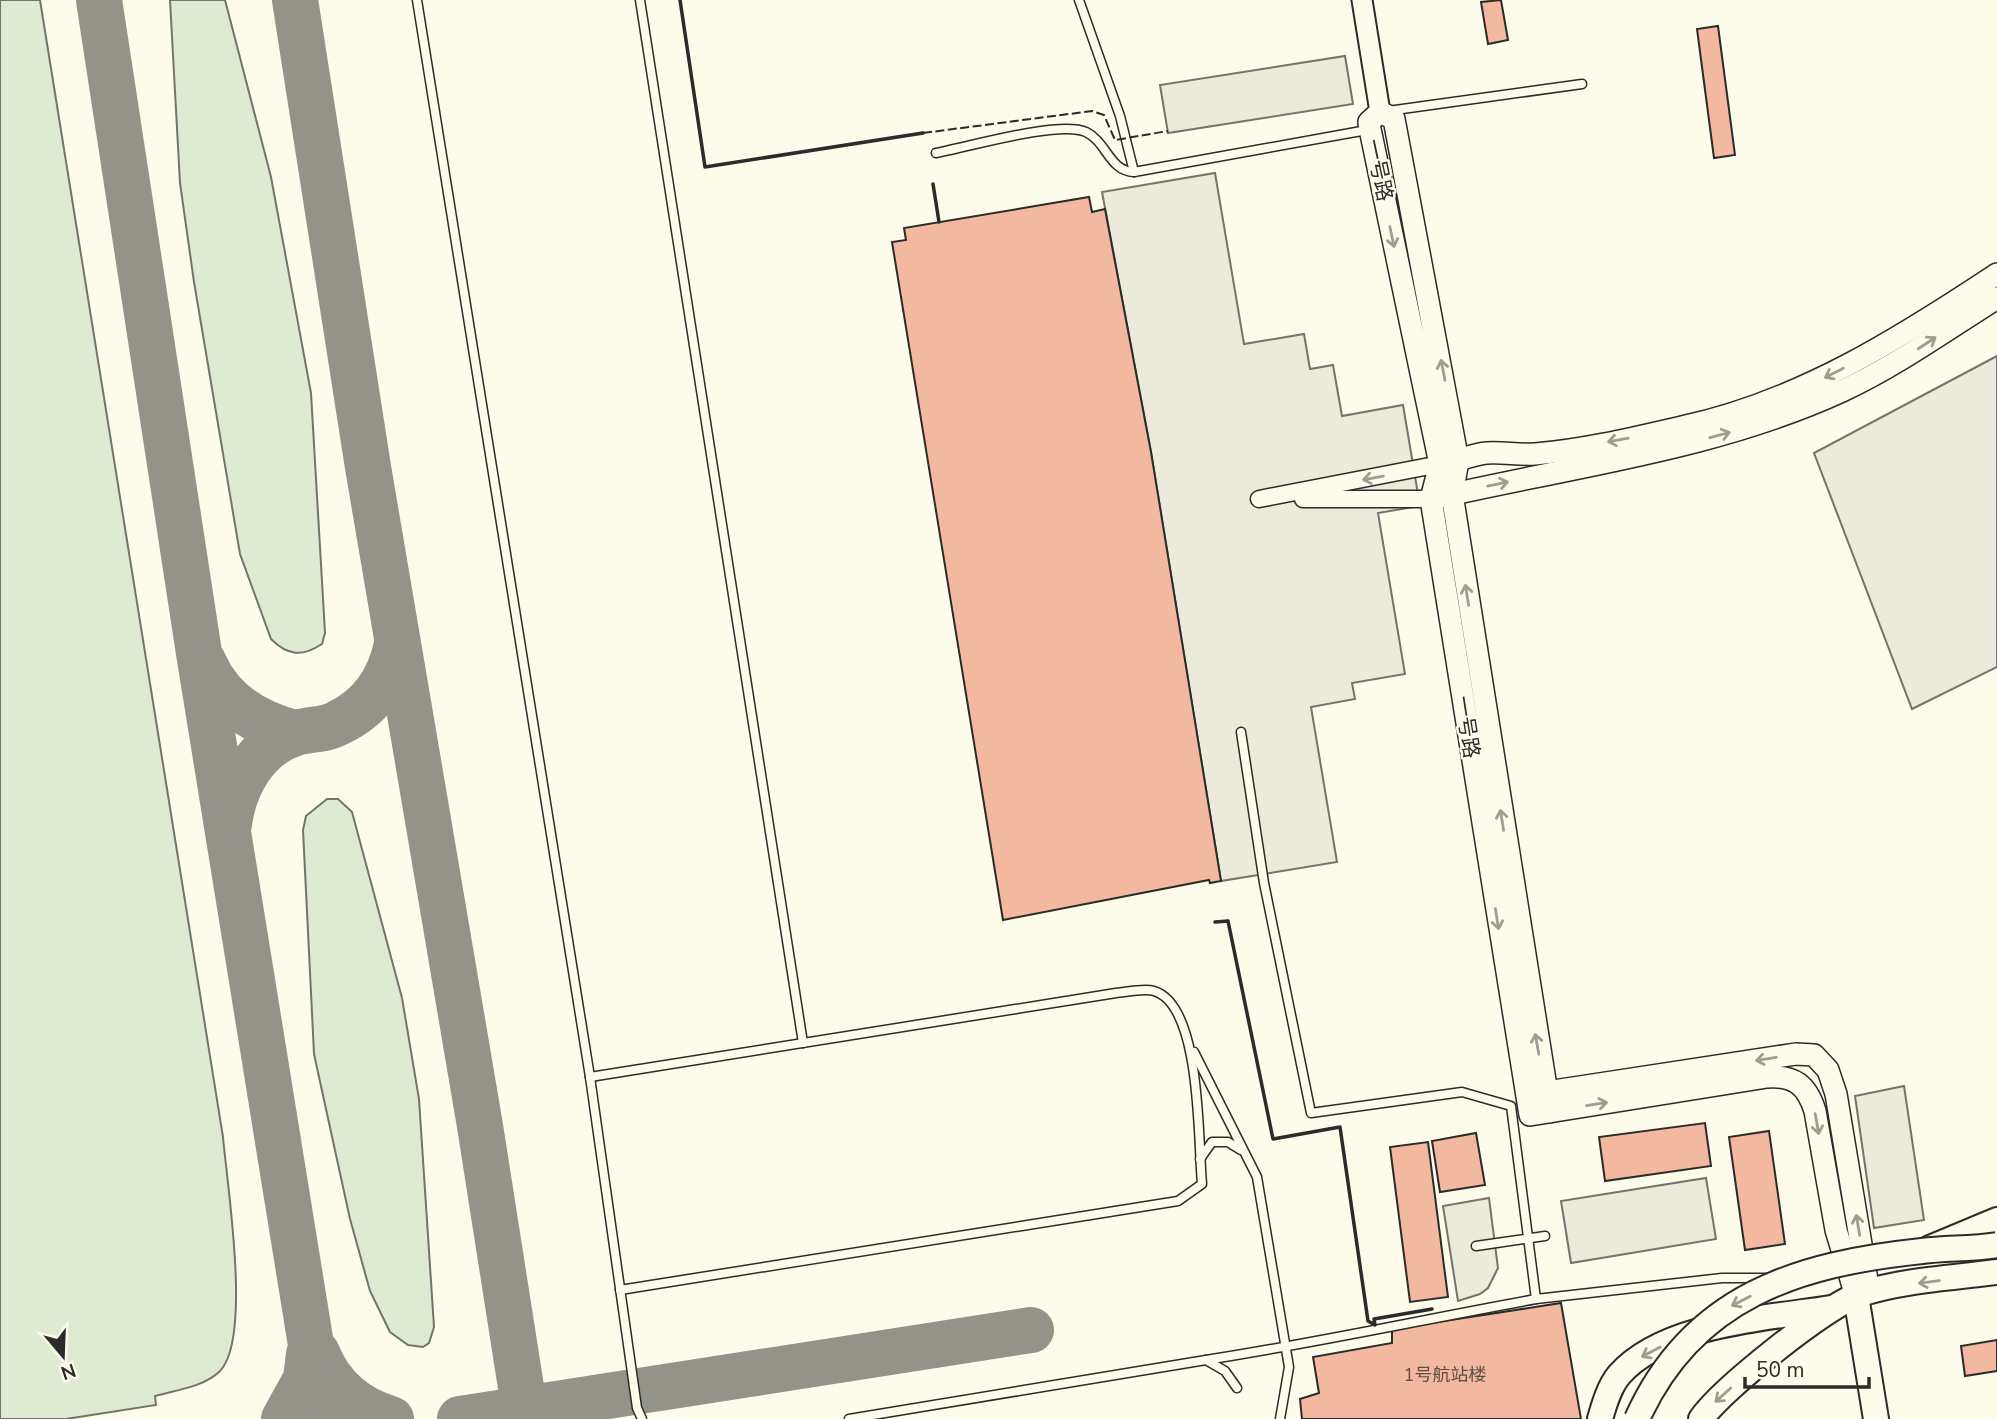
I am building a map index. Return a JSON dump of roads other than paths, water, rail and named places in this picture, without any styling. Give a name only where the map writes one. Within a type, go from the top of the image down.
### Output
[{"type":"main road","name":"一号路","points":[[1375,120],[1449,463],[1441,496],[1538,1104]]},
{"type":"main road","points":[[1449,463],[1485,453],[1535,454],[1619,440],[1685,427],[1762,405],[1832,375],[1996,277]]},
{"type":"main road","points":[[1441,496],[1722,435],[1787,412],[1841,391],[1905,358],[1997,298]]},
{"type":"main road","points":[[1538,1104],[1796,1054],[1814,1055],[1828,1070],[1836,1094],[1853,1298]]},
{"type":"main road","points":[[1538,1104],[1783,1075],[1795,1079],[1809,1094],[1815,1111],[1836,1230],[1853,1298],[1876,1419]]},
{"type":"main road","points":[[1924,1251],[1997,1220]]},
{"type":"main road","points":[[1643,1412],[1671,1363],[1705,1325],[1739,1302],[1812,1269],[1924,1251],[1997,1245]]},
{"type":"main road","points":[[1600,1419],[1618,1376],[1635,1360],[1659,1347],[1723,1325],[1997,1272]]},
{"type":"main road","points":[[1701,1419],[1724,1392],[1853,1298]]},
{"type":"street","points":[[1362,0],[1375,120]]},
{"type":"street","points":[[1441,496],[1259,499],[1449,463]]},
{"type":"lane","points":[[417,0],[590,1077],[637,1408],[642,1419]]},
{"type":"lane","points":[[640,0],[803,1043]]},
{"type":"lane","points":[[1079,0],[1120,116],[1134,172]]},
{"type":"lane","points":[[936,153],[1068,127],[1091,135],[1120,169],[1134,172],[1375,120],[1582,84]]},
{"type":"lane","points":[[1241,732],[1264,883],[1311,1113],[1462,1092],[1511,1106],[1536,1299]]},
{"type":"lane","points":[[590,1077],[1116,993],[1154,991],[1176,1008],[1191,1047],[1256,1177],[1289,1367],[1280,1419]]},
{"type":"lane","points":[[620,1290],[1178,1201],[1202,1184],[1191,1047]]},
{"type":"lane","points":[[1200,1158],[1212,1142],[1228,1142],[1244,1152]]},
{"type":"lane","points":[[1476,1246],[1545,1236]]},
{"type":"lane","points":[[849,1419],[1284,1348],[1326,1337],[1536,1299],[1734,1277],[1805,1280]]},
{"type":"lane","points":[[1206,1360],[1225,1371],[1237,1388]]}]
